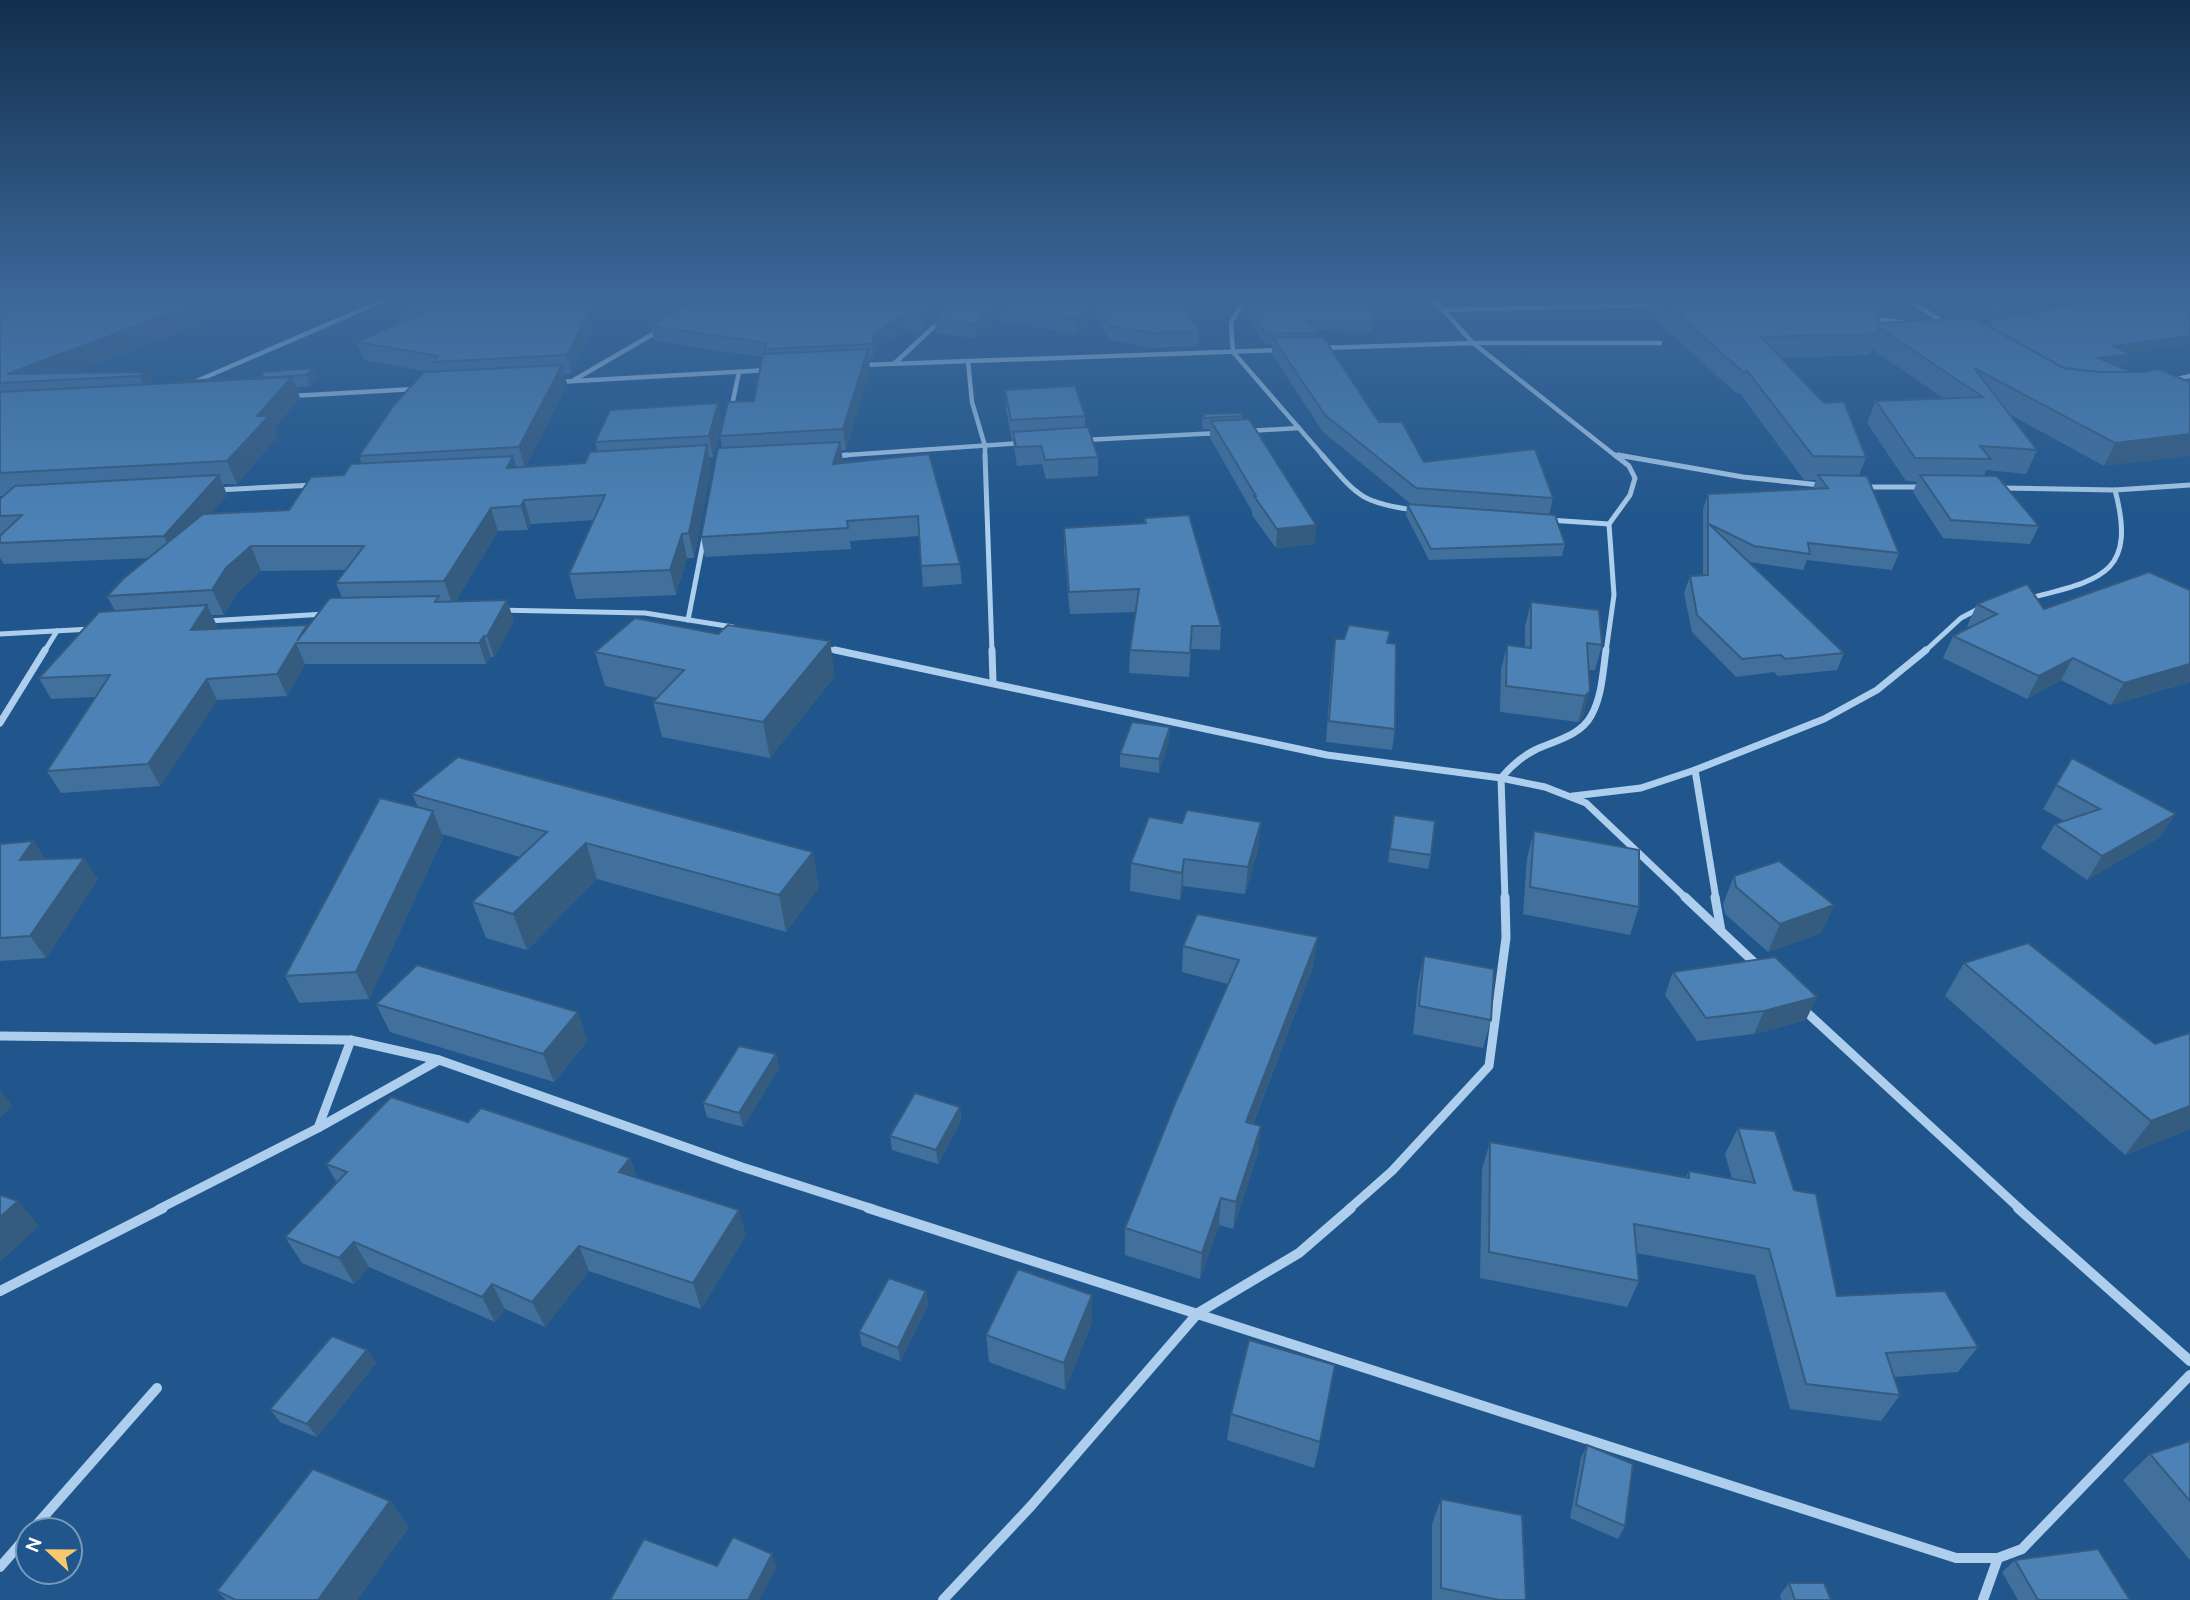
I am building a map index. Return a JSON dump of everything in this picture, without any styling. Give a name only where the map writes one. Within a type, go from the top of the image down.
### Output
[{"type":"street","points":[[183,387],[209,376]]},
{"type":"street","points":[[570,382],[581,376]]},
{"type":"street","points":[[556,382],[677,376]]},
{"type":"street","points":[[730,412],[738,376]]},
{"type":"street","points":[[969,376],[972,401],[985,446],[993,682]]},
{"type":"street","points":[[1254,376],[1358,496],[1390,507],[1427,512]]},
{"type":"street","points":[[943,1600],[1031,1506],[1198,1312],[1299,1253],[1392,1171],[1489,1066],[1506,938],[1502,778],[1513,765],[1534,751],[1573,734],[1591,716],[1601,682],[1614,595],[1609,524],[1630,495],[1635,478],[1629,466],[1514,376]]},
{"type":"street","points":[[2168,381],[2190,376]]},
{"type":"street","points":[[283,396],[419,389]]},
{"type":"street","points":[[1244,431],[1299,428]]},
{"type":"street","points":[[1080,440],[1230,432]]},
{"type":"street","points":[[824,457],[1026,443]]},
{"type":"street","points":[[1614,454],[1743,477],[1831,486]]},
{"type":"street","points":[[209,491],[321,485]]},
{"type":"street","points":[[1992,488],[2115,489],[2190,485]]},
{"type":"street","points":[[1857,486],[1924,488]]},
{"type":"street","points":[[2017,601],[2075,586],[2105,574],[2116,561],[2125,534],[2123,511],[2115,489]]},
{"type":"street","points":[[1544,520],[1609,524]]},
{"type":"street","points":[[688,620],[705,535]]},
{"type":"street","points":[[1573,796],[1641,788],[1695,770],[1824,719],[1877,690],[1920,656],[1961,618],[1991,606]]},
{"type":"street","points":[[488,610],[645,613],[741,629]]},
{"type":"street","points":[[196,622],[335,613]]},
{"type":"street","points":[[0,634],[99,628]]},
{"type":"street","points":[[0,723],[57,631]]},
{"type":"street","points":[[816,646],[1327,755],[1502,778],[1573,796],[1586,803],[1760,969]]},
{"type":"street","points":[[1695,770],[1721,932]]},
{"type":"street","points":[[1790,997],[1972,1167],[2190,1361]]},
{"type":"street","points":[[0,1036],[351,1040],[439,1060],[742,1167],[1956,1558],[1998,1558],[2022,1549],[2190,1376]]},
{"type":"street","points":[[318,1128],[351,1040]]},
{"type":"street","points":[[0,1291],[318,1128],[439,1060]]},
{"type":"street","points":[[44,1516],[157,1388]]},
{"type":"street","points":[[0,1567],[14,1551]]},
{"type":"street","points":[[1983,1600],[1998,1558]]},
{"type":"building","points":[[0,376],[140,376],[139,376],[0,383]]},
{"type":"building","points":[[296,376],[174,383],[180,381]]},
{"type":"building","points":[[421,376],[556,376],[519,447],[359,456],[394,405]]},
{"type":"building","points":[[759,376],[860,376],[843,429],[720,436],[728,402],[754,401]]},
{"type":"building","points":[[1298,376],[1348,376],[1379,422],[1402,422],[1424,462],[1535,449],[1553,498],[1416,488],[1325,415]]},
{"type":"building","points":[[1751,376],[1798,376],[1824,403],[1844,402],[1866,457],[1813,456]]},
{"type":"building","points":[[1951,376],[1980,376],[2037,450],[1980,446],[1991,459],[1915,458],[1876,401],[1983,397]]},
{"type":"building","points":[[1988,376],[2174,376],[2190,382],[2190,434],[2115,443]]},
{"type":"building","points":[[292,377],[257,416],[269,416],[227,461],[0,473],[0,392]]},
{"type":"building","points":[[1075,386],[1085,416],[1011,420],[1005,390]]},
{"type":"building","points":[[718,403],[709,436],[595,442],[610,410]]},
{"type":"building","points":[[1241,413],[1242,416],[1205,418],[1203,414]]},
{"type":"building","points":[[1249,419],[1316,525],[1277,529],[1254,496],[1211,421]]},
{"type":"building","points":[[1088,427],[1098,457],[1045,460],[1041,446],[1016,447],[1013,432]]},
{"type":"building","points":[[840,442],[833,464],[929,454],[960,564],[921,566],[918,516],[847,521],[848,528],[701,537],[718,448]]},
{"type":"building","points":[[707,445],[689,533],[682,534],[670,570],[569,574],[605,495],[524,500],[521,506],[491,508],[444,581],[336,583],[364,546],[251,546],[226,568],[212,590],[107,596],[124,578],[203,514],[289,510],[311,477],[344,475],[351,464],[513,456],[507,468],[585,463],[590,452]]},
{"type":"building","points":[[219,475],[164,536],[0,543],[0,536],[22,515],[0,516],[0,499],[15,486]]},
{"type":"building","points":[[1818,475],[1867,476],[1899,553],[1808,543],[1810,554],[1754,546],[1709,524],[1844,653],[1785,659],[1781,655],[1742,659],[1697,615],[1690,576],[1708,575],[1708,494],[1828,488]]},
{"type":"building","points":[[1920,475],[1997,476],[2039,526],[1951,520]]},
{"type":"building","points":[[1407,504],[1555,515],[1565,544],[1431,549]]},
{"type":"building","points":[[1189,515],[1221,626],[1192,626],[1190,653],[1130,650],[1139,589],[1069,592],[1064,528],[1146,523],[1144,518]]},
{"type":"building","points":[[2149,572],[2190,590],[2190,664],[2124,683],[2073,658],[2039,676],[1953,636],[1997,614],[1977,604],[2027,584],[2044,609]]},
{"type":"building","points":[[439,596],[435,602],[507,600],[487,636],[479,643],[296,643],[277,674],[207,679],[148,764],[47,771],[110,675],[39,678],[99,612],[207,605],[191,630],[307,625],[297,641],[330,598]]},
{"type":"building","points":[[1531,602],[1599,610],[1602,645],[1587,643],[1590,691],[1585,696],[1506,686],[1507,645],[1531,648]]},
{"type":"building","points":[[635,618],[718,634],[728,625],[830,641],[763,722],[653,702],[684,670],[595,652]]},
{"type":"building","points":[[1349,625],[1390,631],[1387,643],[1396,644],[1395,729],[1329,721],[1335,639],[1344,639]]},
{"type":"building","points":[[1132,722],[1170,727],[1159,759],[1120,754]]},
{"type":"building","points":[[458,757],[813,852],[779,895],[586,843],[513,914],[472,902],[547,832],[412,794]]},
{"type":"building","points":[[2072,758],[2176,814],[2102,856],[2055,824],[2100,809],[2056,785]]},
{"type":"building","points":[[380,798],[433,811],[356,972],[285,976]]},
{"type":"building","points":[[1187,810],[1261,822],[1248,867],[1184,859],[1182,873],[1131,863],[1149,817],[1182,823]]},
{"type":"building","points":[[1394,815],[1435,821],[1431,855],[1390,849]]},
{"type":"building","points":[[1534,831],[1639,850],[1639,907],[1530,887]]},
{"type":"building","points":[[33,841],[20,860],[84,858],[30,936],[0,938],[0,844]]},
{"type":"building","points":[[1779,861],[1834,905],[1780,924],[1736,887],[1734,876]]},
{"type":"building","points":[[1197,914],[1318,937],[1246,1122],[1261,1126],[1236,1202],[1221,1198],[1202,1253],[1125,1228],[1176,1101],[1239,960],[1183,946]]},
{"type":"building","points":[[2028,943],[2155,1044],[2190,1033],[2190,1106],[2151,1121],[1964,963]]},
{"type":"building","points":[[1424,956],[1494,969],[1491,1020],[1419,1006]]},
{"type":"building","points":[[1775,957],[1817,997],[1764,1011],[1706,1018],[1673,972]]},
{"type":"building","points":[[417,965],[578,1012],[543,1054],[376,1004]]},
{"type":"building","points":[[739,1046],[776,1054],[739,1113],[703,1103]]},
{"type":"building","points":[[915,1093],[960,1107],[936,1150],[890,1136]]},
{"type":"building","points":[[391,1097],[468,1122],[481,1108],[630,1158],[619,1172],[739,1210],[693,1283],[579,1246],[532,1302],[492,1284],[482,1297],[354,1242],[339,1258],[285,1237],[347,1172],[326,1164]]},
{"type":"building","points":[[1738,1128],[1775,1131],[1794,1190],[1816,1194],[1837,1296],[1945,1291],[1978,1347],[1886,1353],[1900,1395],[1806,1384],[1769,1249],[1634,1224],[1639,1281],[1489,1252],[1490,1142],[1689,1178],[1689,1171],[1755,1183]]},
{"type":"building","points":[[0,1195],[18,1201],[0,1217]]},
{"type":"building","points":[[1018,1269],[1092,1295],[1064,1363],[986,1335]]},
{"type":"building","points":[[889,1278],[926,1291],[898,1348],[859,1332]]},
{"type":"building","points":[[332,1336],[367,1350],[307,1424],[270,1409]]},
{"type":"building","points":[[1249,1340],[1335,1365],[1320,1442],[1231,1414]]},
{"type":"building","points":[[2190,1441],[2190,1501],[2150,1454]]},
{"type":"building","points":[[1587,1445],[1633,1464],[1625,1526],[1576,1505]]},
{"type":"building","points":[[313,1469],[390,1501],[318,1600],[236,1600],[217,1591]]},
{"type":"building","points":[[1441,1499],[1522,1515],[1526,1600],[1499,1600],[1441,1588]]},
{"type":"building","points":[[733,1537],[772,1554],[748,1600],[610,1600],[644,1539],[717,1566]]},
{"type":"building","points":[[2098,1549],[2130,1600],[2038,1600],[2015,1560]]},
{"type":"building","points":[[1789,1583],[1824,1583],[1831,1600],[1795,1600]]}]
